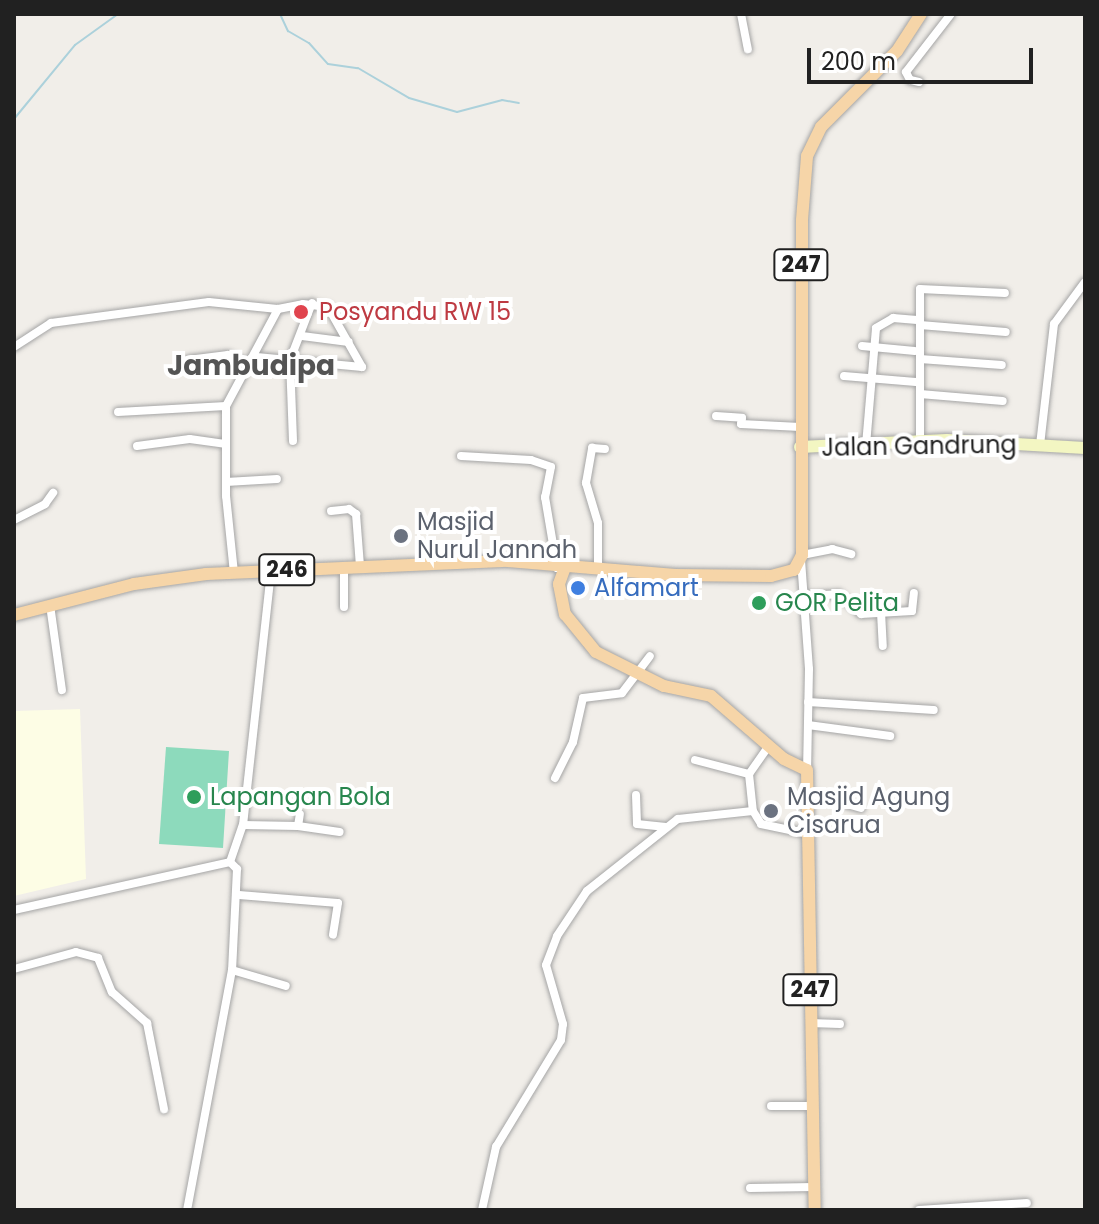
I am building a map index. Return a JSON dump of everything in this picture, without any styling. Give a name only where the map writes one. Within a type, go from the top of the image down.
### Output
[{"type":"main road","name":"247","points":[[801,557],[800,427],[807,156],[829,117],[911,32],[921,14]]},
{"type":"main road","points":[[801,557],[794,570],[778,576],[675,575],[598,567],[561,569],[560,595],[572,627],[596,652],[636,670],[711,696],[768,747],[807,770]]},
{"type":"main road","name":"246","points":[[14,615],[167,578],[508,561],[561,569]]},
{"type":"main road","name":"247","points":[[807,770],[815,1210]]},
{"type":"street","points":[[741,14],[748,49]]},
{"type":"street","points":[[910,14],[911,32]]},
{"type":"street","points":[[919,82],[910,80],[906,72],[951,14]]},
{"type":"street","points":[[1040,445],[1054,324],[1085,282]]},
{"type":"street","points":[[920,443],[920,289],[1005,293]]},
{"type":"street","points":[[14,347],[51,323],[209,302],[278,309],[312,303],[333,311],[361,368],[290,360],[254,361],[228,355],[188,360]]},
{"type":"street","points":[[293,441],[290,360],[302,336],[312,303]]},
{"type":"street","points":[[234,573],[226,482],[226,406],[254,361],[278,309]]},
{"type":"street","points":[[866,445],[875,347],[882,320],[1006,332]]},
{"type":"street","points":[[302,336],[349,342]]},
{"type":"street","points":[[862,346],[1002,365]]},
{"type":"street","points":[[844,376],[916,382]]},
{"type":"street","points":[[920,394],[1003,401]]},
{"type":"street","points":[[118,412],[226,406]]},
{"type":"street","points":[[716,416],[742,418],[741,424],[800,427]]},
{"type":"street","points":[[137,446],[190,439],[225,444]]},
{"type":"street","name":"Jalan Gandrung","points":[[800,447],[920,443],[1085,448]]},
{"type":"street","points":[[598,567],[598,523],[586,483],[592,448],[605,449]]},
{"type":"street","points":[[461,456],[531,460],[551,467],[545,497],[561,569]]},
{"type":"street","points":[[226,482],[277,479]]},
{"type":"street","points":[[14,520],[45,504],[53,493]]},
{"type":"street","points":[[331,511],[349,509],[356,514],[360,566]]},
{"type":"street","points":[[807,770],[808,702],[801,557],[832,549],[851,554]]},
{"type":"street","points":[[344,567],[344,607]]},
{"type":"street","points":[[230,862],[243,825],[271,572]]},
{"type":"street","points":[[804,596],[839,594],[859,613],[912,611],[914,593]]},
{"type":"street","points":[[50,605],[62,690]]},
{"type":"street","points":[[881,612],[883,646]]},
{"type":"street","points":[[555,778],[573,742],[583,698],[622,693],[636,670],[650,656]]},
{"type":"street","points":[[808,702],[934,710]]},
{"type":"street","points":[[808,725],[890,736]]},
{"type":"street","points":[[768,747],[749,774],[753,811],[761,824],[809,834]]},
{"type":"street","points":[[695,760],[749,774]]},
{"type":"street","points":[[808,793],[861,808]]},
{"type":"street","points":[[636,795],[637,824],[667,827]]},
{"type":"street","points":[[482,1210],[496,1147],[561,1040],[563,1024],[546,965],[557,936],[587,891],[683,817],[753,811]]},
{"type":"street","points":[[298,826],[300,814]]},
{"type":"street","points":[[243,825],[298,826],[340,832]]},
{"type":"street","points":[[187,1210],[232,970],[239,895],[238,873],[230,862]]},
{"type":"street","points":[[14,910],[230,862]]},
{"type":"street","points":[[239,895],[338,903],[333,935]]},
{"type":"street","points":[[14,969],[76,952],[98,958],[112,992],[147,1023],[164,1109]]},
{"type":"street","points":[[232,970],[286,986]]},
{"type":"street","points":[[810,1023],[840,1024]]},
{"type":"street","points":[[771,1106],[812,1106]]},
{"type":"street","points":[[750,1188],[814,1187]]},
{"type":"street","points":[[919,1210],[1027,1203]]},
{"type":"shaded area","points":[[80,709],[86,879],[14,896],[14,711]]},
{"type":"green space","name":"Lapangan Bola","points":[[166,747],[229,751],[223,848],[159,844]]},
{"type":"waterway","points":[[14,119],[75,45],[118,14]]},
{"type":"waterway","points":[[280,14],[288,31],[309,43],[328,64],[358,68],[409,98],[457,112],[502,100],[519,103]]},
{"type":"place","name":"Posyandu RW 15","points":[[301,312]]},
{"type":"place","name":"Masjid Nurul Jannah","points":[[401,536]]},
{"type":"place","name":"Alfamart","points":[[578,588]]},
{"type":"place","name":"GOR Pelita","points":[[759,603]]},
{"type":"place","name":"Lapangan Bola","points":[[194,797]]},
{"type":"place","name":"Masjid Agung Cisarua","points":[[771,811]]},
{"type":"district","name":"Jambudipa","points":[[251,366]]}]
